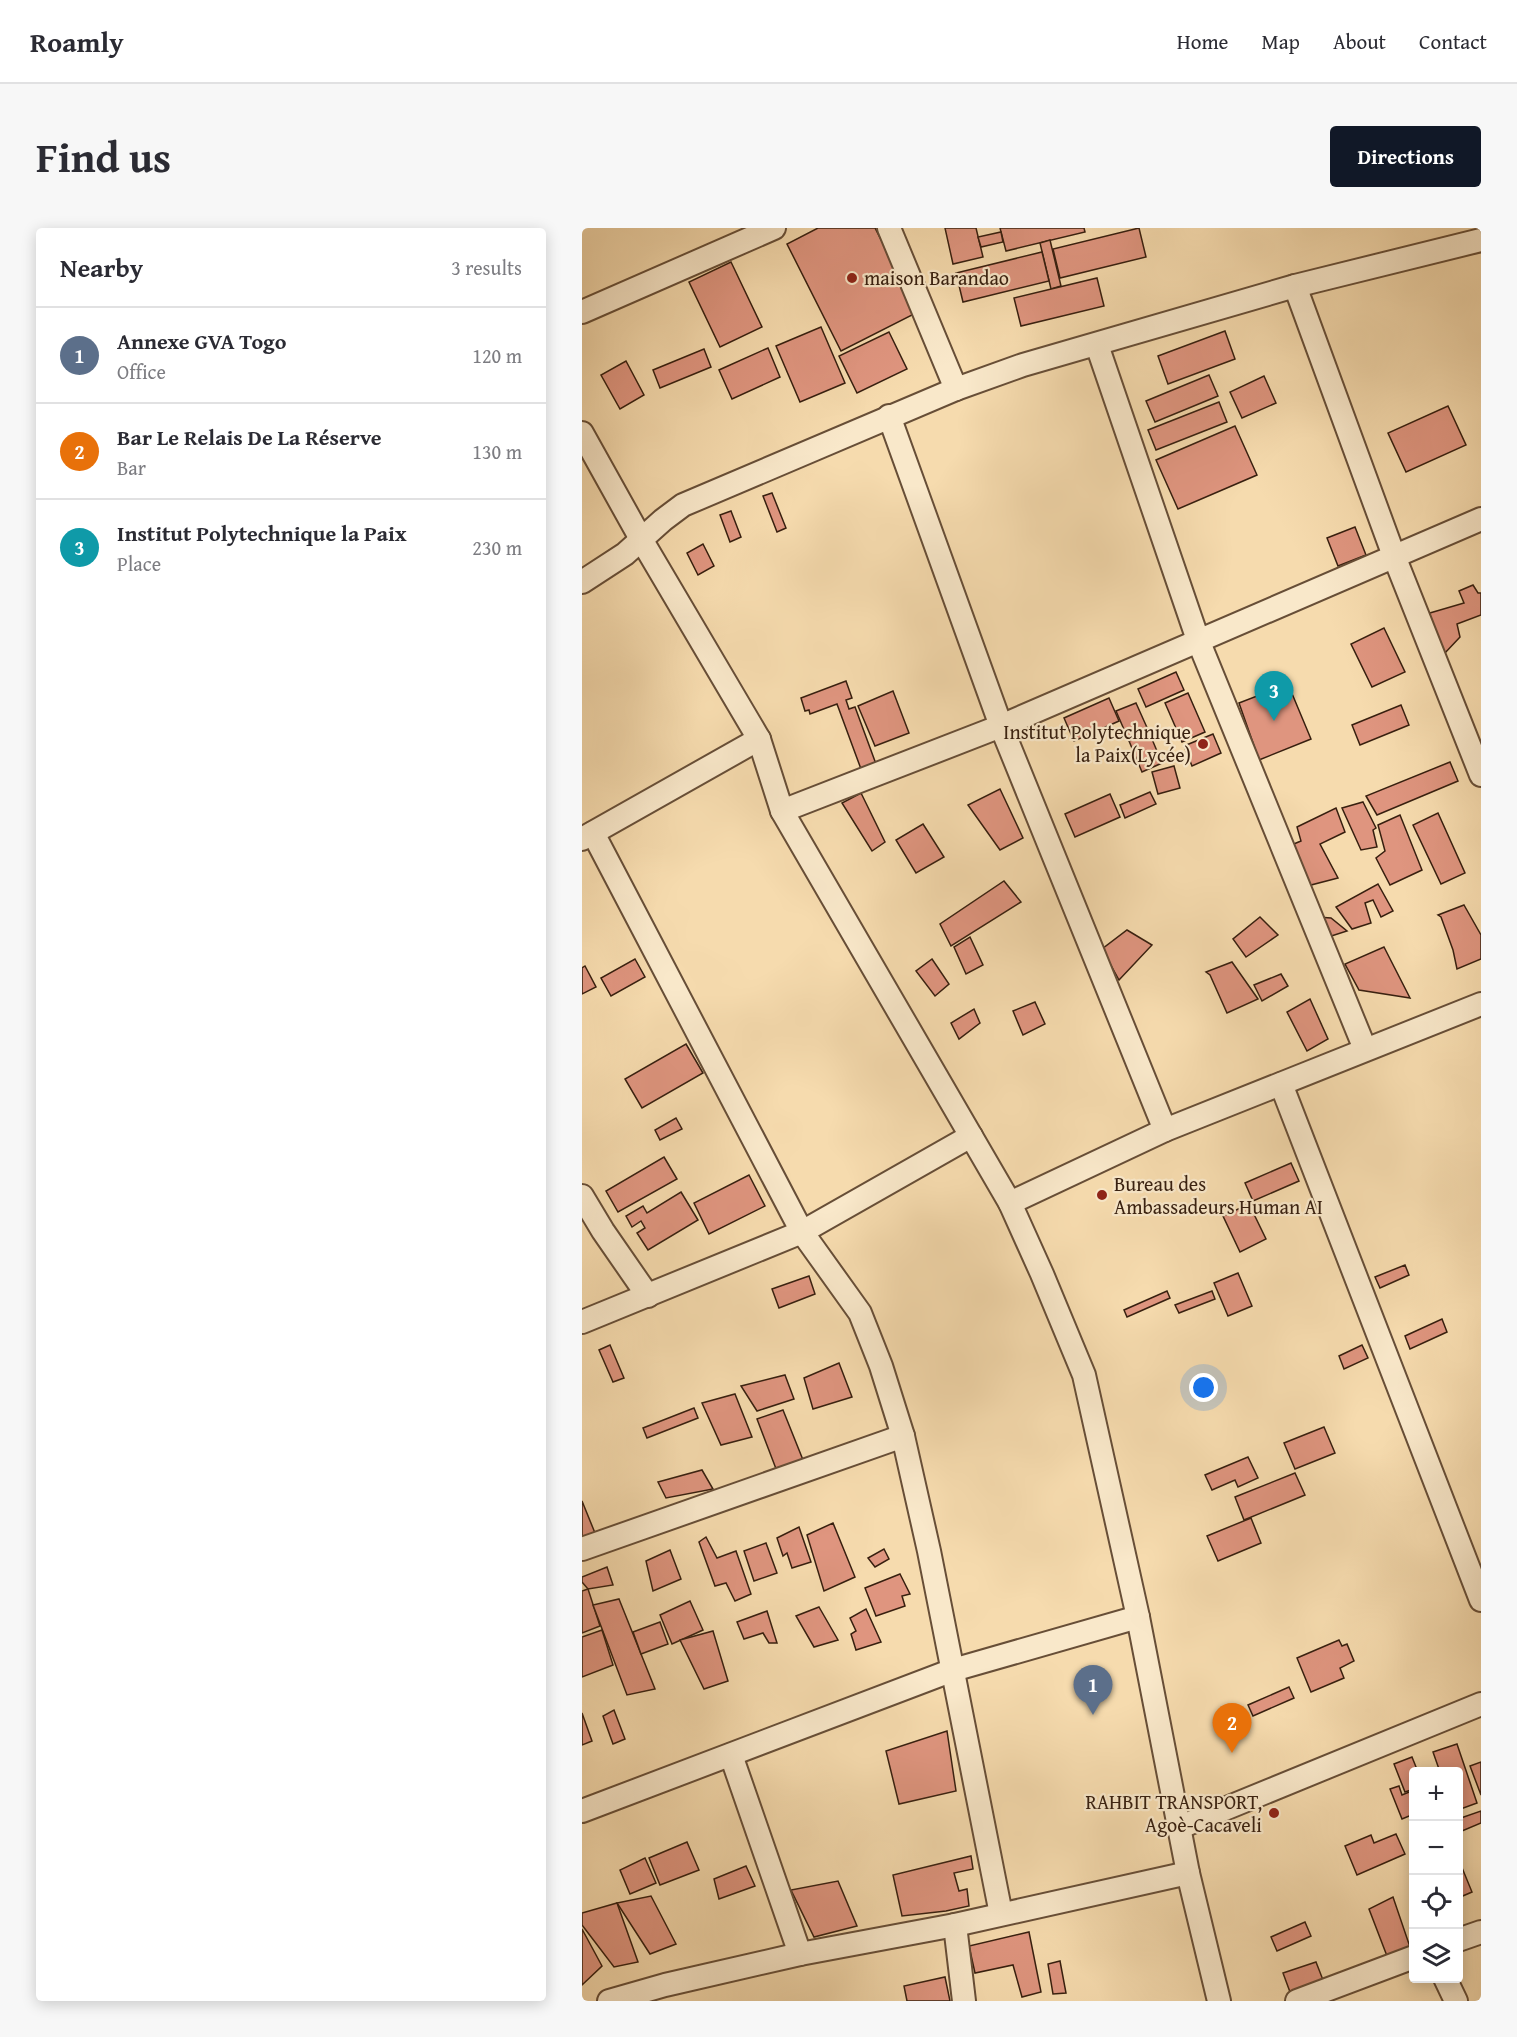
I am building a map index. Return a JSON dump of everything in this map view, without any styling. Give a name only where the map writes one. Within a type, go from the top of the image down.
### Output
[{"type":"street","points":[[582,312],[774,228]]},
{"type":"street","points":[[889,228],[956,389]]},
{"type":"street","points":[[582,582],[625,554],[683,505],[956,389],[1023,365],[1295,286],[1481,240]]},
{"type":"street","points":[[1295,286],[1394,556],[1481,775]]},
{"type":"street","points":[[1097,345],[1198,640],[1365,1049]]},
{"type":"street","points":[[889,417],[1001,726],[1165,1130]]},
{"type":"street","points":[[582,433],[641,539],[759,739],[782,811],[1010,1203],[1084,1375],[1138,1617],[1178,1828],[1219,2001]]},
{"type":"street","points":[[782,811],[1001,726],[1481,519]]},
{"type":"street","points":[[759,739],[588,836],[802,1232],[860,1313],[882,1366],[903,1436],[953,1670],[1001,1914]]},
{"type":"street","points":[[1010,1203],[1165,1130],[1365,1049],[1480,1006]]},
{"type":"street","points":[[1281,1084],[1481,1600]]},
{"type":"street","points":[[582,1322],[802,1232],[970,1136]]},
{"type":"street","points":[[582,1196],[648,1296]]},
{"type":"street","points":[[582,1549],[903,1436]]},
{"type":"street","points":[[582,1811],[953,1670],[1138,1617]]},
{"type":"street","points":[[1178,1828],[1481,1704]]},
{"type":"street","points":[[731,1755],[801,1954]]},
{"type":"street","points":[[609,2001],[664,1985],[801,1954],[955,1925],[1188,1873]]},
{"type":"street","points":[[955,1925],[964,2001]]},
{"type":"street","points":[[1463,1938],[1481,1932]]},
{"type":"street","points":[[1297,2001],[1409,1959]]},
{"type":"street","points":[[1447,1983],[1456,2001]]},
{"type":"building","name":"maison Barandao","points":[[818,228],[875,228],[918,312],[841,351],[787,244]]},
{"type":"building","points":[[945,228],[976,228],[983,257],[953,264]]},
{"type":"building","points":[[1000,228],[1084,228],[1085,232],[1006,251]]},
{"type":"building","points":[[1139,228],[1146,257],[1060,278],[1053,249]]},
{"type":"building","points":[[1001,232],[1003,242],[981,247],[978,237]]},
{"type":"building","points":[[1050,240],[1061,286],[1051,289],[1040,243]]},
{"type":"building","points":[[1042,252],[1049,281],[963,302],[956,273]]},
{"type":"building","points":[[731,262],[762,327],[720,347],[689,282]]},
{"type":"building","points":[[1097,278],[1104,306],[1021,326],[1014,298]]},
{"type":"building","points":[[821,327],[845,383],[800,402],[776,346]]},
{"type":"building","points":[[1225,331],[1235,359],[1168,384],[1158,356]]},
{"type":"building","points":[[889,332],[907,369],[857,393],[839,356]]},
{"type":"building","points":[[768,348],[780,377],[732,399],[719,370]]},
{"type":"building","points":[[704,349],[711,367],[660,388],[653,370]]},
{"type":"building","points":[[626,361],[644,395],[620,409],[601,375]]},
{"type":"building","points":[[1209,375],[1218,396],[1155,422],[1146,401]]},
{"type":"building","points":[[1264,376],[1276,403],[1242,418],[1230,392]]},
{"type":"building","points":[[1219,402],[1227,422],[1156,450],[1148,430]]},
{"type":"building","points":[[1448,406],[1466,445],[1406,472],[1388,433]]},
{"type":"building","points":[[1235,426],[1257,475],[1178,509],[1156,460]]},
{"type":"building","points":[[772,493],[786,528],[777,532],[763,496]]},
{"type":"building","points":[[731,511],[741,537],[730,542],[720,515]]},
{"type":"building","points":[[1355,527],[1366,555],[1338,566],[1327,538]]},
{"type":"building","points":[[703,544],[714,566],[698,575],[687,553]]},
{"type":"building","points":[[1473,585],[1478,593],[1481,593],[1481,615],[1457,624],[1460,637],[1444,654],[1423,615],[1464,603],[1459,591]]},
{"type":"building","points":[[1384,628],[1405,672],[1372,687],[1351,644]]},
{"type":"building","points":[[1176,672],[1184,690],[1146,707],[1138,689]]},
{"type":"building","points":[[846,681],[852,698],[846,700],[849,709],[855,707],[876,764],[861,769],[837,704],[810,714],[809,710],[805,711],[801,698]]},
{"type":"building","points":[[1288,684],[1311,739],[1259,760],[1239,703]]},
{"type":"building","points":[[893,691],[909,733],[875,746],[858,706]]},
{"type":"building","points":[[1188,693],[1205,732],[1182,742],[1165,703]]},
{"type":"building","points":[[1109,698],[1119,721],[1074,741],[1064,718]]},
{"type":"building","points":[[1136,703],[1149,732],[1129,741],[1116,711]]},
{"type":"building","points":[[1401,705],[1409,725],[1360,745],[1352,725]]},
{"type":"building","points":[[1149,732],[1162,763],[1142,772],[1129,741]]},
{"type":"building","points":[[1213,734],[1221,753],[1192,766],[1184,746]]},
{"type":"building","points":[[1450,762],[1458,781],[1377,815],[1366,796]]},
{"type":"building","points":[[1174,766],[1180,788],[1158,794],[1152,772]]},
{"type":"building","points":[[1000,789],[1023,838],[1000,850],[968,805]]},
{"type":"building","points":[[1150,792],[1156,804],[1125,818],[1120,805]]},
{"type":"building","points":[[861,793],[885,842],[872,851],[842,803]]},
{"type":"building","points":[[1110,794],[1120,817],[1075,837],[1065,814]]},
{"type":"building","points":[[1363,802],[1376,828],[1373,830],[1377,847],[1361,850],[1342,808]]},
{"type":"building","points":[[1336,808],[1345,832],[1320,844],[1338,878],[1307,886],[1289,846],[1301,841],[1297,827]]},
{"type":"building","points":[[1438,813],[1465,873],[1441,884],[1413,825]]},
{"type":"building","points":[[1400,815],[1422,870],[1390,885],[1376,858],[1385,851],[1378,825]]},
{"type":"building","points":[[923,824],[944,857],[916,873],[896,840]]},
{"type":"building","points":[[1004,881],[1021,902],[951,946],[940,924]]},
{"type":"building","points":[[1378,884],[1393,911],[1381,917],[1373,900],[1365,903],[1371,923],[1352,929],[1336,907]]},
{"type":"building","points":[[1464,905],[1481,935],[1481,959],[1457,969],[1453,950],[1441,917],[1438,915]]},
{"type":"building","points":[[1260,917],[1278,935],[1246,957],[1233,939]]},
{"type":"building","points":[[1317,917],[1331,918],[1347,931],[1325,938]]},
{"type":"building","points":[[1127,930],[1152,945],[1119,980],[1102,949]]},
{"type":"building","points":[[970,937],[983,965],[966,974],[954,947]]},
{"type":"building","points":[[1384,947],[1410,998],[1359,990],[1345,964]]},
{"type":"building","points":[[635,959],[645,977],[611,996],[601,978]]},
{"type":"building","points":[[932,959],[949,984],[935,996],[916,971]]},
{"type":"building","points":[[1232,962],[1258,999],[1227,1013],[1210,975],[1206,972]]},
{"type":"building","points":[[585,966],[596,987],[582,994],[582,968]]},
{"type":"building","points":[[1281,974],[1288,986],[1262,1001],[1254,985]]},
{"type":"building","points":[[1310,999],[1328,1039],[1307,1051],[1287,1012]]},
{"type":"building","points":[[1035,1002],[1045,1024],[1023,1035],[1013,1011]]},
{"type":"building","points":[[974,1009],[980,1023],[959,1039],[951,1023]]},
{"type":"building","points":[[686,1044],[703,1073],[642,1108],[625,1079]]},
{"type":"building","points":[[676,1118],[682,1129],[660,1140],[655,1130]]},
{"type":"building","points":[[664,1157],[677,1179],[618,1212],[606,1191]]},
{"type":"building","points":[[1291,1163],[1299,1181],[1253,1201],[1245,1183]]},
{"type":"building","points":[[749,1175],[765,1206],[709,1234],[694,1203]]},
{"type":"building","points":[[681,1192],[698,1220],[648,1250],[637,1233],[645,1228],[641,1221],[632,1227],[626,1216],[643,1206],[647,1213]]},
{"type":"building","points":[[1249,1204],[1266,1239],[1240,1252],[1223,1216]]},
{"type":"building","points":[[1405,1265],[1409,1275],[1380,1288],[1375,1277]]},
{"type":"building","points":[[1238,1273],[1252,1306],[1228,1316],[1214,1283]]},
{"type":"building","points":[[809,1276],[815,1294],[779,1308],[772,1289]]},
{"type":"building","points":[[1167,1291],[1170,1298],[1127,1317],[1124,1310]]},
{"type":"building","points":[[1212,1291],[1215,1299],[1179,1313],[1175,1305]]},
{"type":"building","points":[[1442,1319],[1447,1332],[1410,1349],[1405,1336]]},
{"type":"building","points":[[610,1345],[624,1378],[613,1382],[599,1350]]},
{"type":"building","points":[[1362,1345],[1368,1358],[1344,1369],[1339,1356]]},
{"type":"building","points":[[839,1363],[852,1397],[813,1409],[804,1378]]},
{"type":"building","points":[[785,1375],[794,1399],[757,1411],[741,1386]]},
{"type":"building","points":[[735,1394],[752,1437],[721,1445],[702,1403]]},
{"type":"building","points":[[694,1408],[698,1418],[647,1438],[643,1428]]},
{"type":"building","points":[[783,1410],[807,1470],[778,1474],[757,1419]]},
{"type":"building","points":[[1324,1427],[1335,1453],[1295,1469],[1284,1443]]},
{"type":"building","points":[[1248,1457],[1258,1478],[1238,1487],[1235,1480],[1212,1490],[1205,1475]]},
{"type":"building","points":[[702,1470],[713,1489],[666,1498],[658,1482]]},
{"type":"building","points":[[1295,1473],[1305,1495],[1244,1520],[1235,1497]]},
{"type":"building","points":[[582,1501],[595,1533],[582,1538]]},
{"type":"building","points":[[1251,1518],[1261,1543],[1218,1561],[1207,1536]]},
{"type":"building","points":[[833,1523],[855,1577],[824,1591],[807,1535]]},
{"type":"building","points":[[799,1527],[811,1562],[792,1568],[787,1553],[783,1556],[777,1538]]},
{"type":"building","points":[[706,1537],[717,1558],[736,1551],[751,1594],[735,1601],[726,1583],[715,1586],[699,1542]]},
{"type":"building","points":[[766,1543],[777,1573],[754,1581],[744,1551]]},
{"type":"building","points":[[884,1549],[889,1559],[875,1567],[868,1558]]},
{"type":"building","points":[[670,1550],[681,1579],[653,1591],[646,1561]]},
{"type":"building","points":[[607,1567],[613,1585],[588,1589],[582,1582],[582,1577]]},
{"type":"building","points":[[900,1574],[910,1594],[902,1596],[905,1606],[876,1616],[865,1588]]},
{"type":"building","points":[[588,1589],[600,1626],[582,1633],[582,1591]]},
{"type":"building","points":[[619,1599],[655,1689],[627,1695],[593,1605]]},
{"type":"building","points":[[690,1601],[703,1630],[672,1644],[660,1615]]},
{"type":"building","points":[[819,1607],[838,1640],[814,1647],[796,1616]]},
{"type":"building","points":[[866,1609],[881,1642],[856,1650],[851,1634],[856,1631],[850,1618]]},
{"type":"building","points":[[767,1611],[777,1643],[769,1643],[763,1633],[744,1639],[737,1622]]},
{"type":"building","points":[[660,1622],[668,1644],[641,1654],[633,1632]]},
{"type":"building","points":[[602,1630],[613,1665],[582,1677],[582,1637]]},
{"type":"building","points":[[713,1631],[728,1681],[704,1689],[680,1640]]},
{"type":"building","points":[[1339,1640],[1342,1646],[1347,1644],[1354,1661],[1340,1668],[1344,1678],[1311,1692],[1297,1658]]},
{"type":"building","points":[[1289,1687],[1294,1698],[1253,1716],[1248,1705]]},
{"type":"building","points":[[614,1710],[625,1739],[613,1744],[603,1716]]},
{"type":"building","points":[[582,1713],[592,1741],[582,1745]]},
{"type":"building","points":[[947,1731],[956,1791],[899,1804],[886,1751]]},
{"type":"building","points":[[1457,1744],[1477,1803],[1463,1808],[1463,1767],[1438,1767],[1433,1752]]},
{"type":"building","points":[[1412,1757],[1416,1767],[1409,1767],[1409,1791],[1405,1792],[1394,1764]]},
{"type":"building","points":[[1481,1762],[1481,1795],[1470,1766]]},
{"type":"building","points":[[1399,1786],[1402,1795],[1409,1792],[1409,1816],[1402,1819],[1390,1789]]},
{"type":"building","points":[[1481,1811],[1481,1823],[1463,1831],[1463,1817]]},
{"type":"building","points":[[1396,1834],[1405,1854],[1357,1875],[1345,1846],[1371,1835],[1374,1843]]},
{"type":"building","points":[[687,1842],[699,1870],[660,1885],[649,1858]]},
{"type":"building","points":[[971,1856],[973,1869],[954,1873],[959,1891],[967,1889],[969,1906],[902,1916],[893,1875]]},
{"type":"building","points":[[645,1858],[656,1883],[630,1894],[620,1870]]},
{"type":"building","points":[[746,1866],[755,1886],[719,1899],[714,1879]]},
{"type":"building","points":[[1463,1870],[1472,1892],[1463,1896]]},
{"type":"building","points":[[838,1881],[857,1926],[814,1937],[791,1890]]},
{"type":"building","points":[[651,1896],[676,1944],[650,1954],[617,1903]]},
{"type":"building","points":[[1393,1897],[1409,1947],[1387,1956],[1369,1909]]},
{"type":"building","points":[[617,1903],[638,1962],[614,1967],[582,1925],[582,1913]]},
{"type":"building","points":[[1305,1922],[1311,1936],[1277,1951],[1271,1937]]},
{"type":"building","points":[[582,1929],[602,1966],[582,1985]]},
{"type":"building","points":[[1029,1932],[1041,1992],[1022,1997],[1013,1965],[975,1973],[969,1946]]},
{"type":"building","points":[[1060,1961],[1066,1993],[1053,1994],[1048,1964]]},
{"type":"building","points":[[1316,1962],[1323,1980],[1290,1992],[1283,1973]]},
{"type":"building","points":[[945,1977],[950,2001],[907,2001],[904,1986]]},
{"type":"place","name":"maison Barandao","points":[[852,278]]},
{"type":"place","name":"Institut Polytechnique la Paix","points":[[1274,721]]},
{"type":"place","name":"Institut Polytechnique la Paix(Lycée)","points":[[1203,744]]},
{"type":"place","name":"Bureau des Ambassadeurs Human AI","points":[[1102,1195]]},
{"type":"place","name":"Annexe GVA Togo","points":[[1093,1715]]},
{"type":"place","name":"Bar Le Relais De La Réserve","points":[[1232,1753]]},
{"type":"place","name":"RAHBIT TRANSPORT, Agoè-Cacaveli","points":[[1274,1813]]}]
